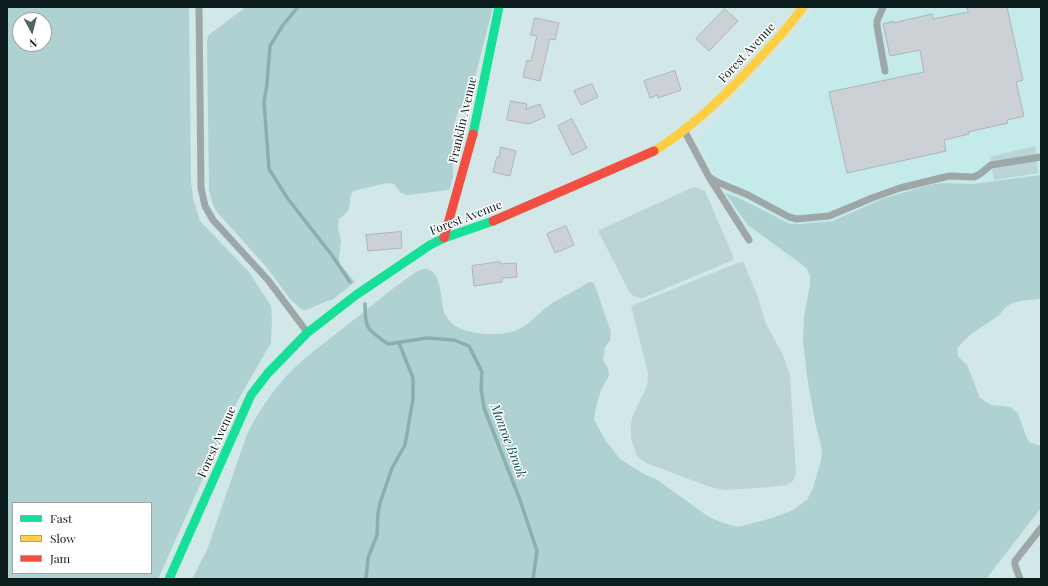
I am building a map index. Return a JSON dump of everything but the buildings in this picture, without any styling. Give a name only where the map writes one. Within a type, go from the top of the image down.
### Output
[{"type":"street","name":"Franklin Avenue","points":[[444,238],[472,139],[499,7]]},
{"type":"street","name":"Forest Avenue","points":[[169,579],[251,395],[268,373],[307,332],[356,295],[430,244],[504,217],[652,152],[671,141],[708,111],[751,68],[793,22],[804,7]]},
{"type":"lane","points":[[199,7],[201,188],[204,206],[213,220],[268,280],[307,332]]},
{"type":"lane","points":[[883,7],[877,21],[877,26],[886,71]]},
{"type":"lane","points":[[684,130],[709,177],[749,240]]},
{"type":"lane","points":[[709,177],[788,217],[794,219],[821,218],[900,188],[949,176],[974,177],[991,166],[1041,157]]},
{"type":"lane","points":[[1020,579],[1015,561],[1041,528]]},
{"type":"shaded area","points":[[7,7],[189,7],[191,182],[193,198],[200,221],[249,272],[271,306],[271,343],[238,400],[158,579],[7,579]]},
{"type":"shaded area","points":[[246,7],[493,7],[469,101],[459,109],[455,121],[452,146],[453,177],[449,190],[408,195],[401,193],[394,184],[387,183],[353,191],[349,208],[339,219],[338,227],[341,241],[339,260],[341,265],[355,282],[332,300],[306,310],[301,309],[290,299],[268,269],[217,212],[213,205],[209,190],[207,40],[209,35]]},
{"type":"shaded area","points":[[815,7],[1041,7],[1041,184],[909,205],[793,260],[748,229],[743,223],[699,140],[795,34]]},
{"type":"shaded area","points":[[1035,146],[1038,173],[994,180],[990,157]]},
{"type":"shaded area","points":[[1041,175],[1041,299],[1019,301],[1007,306],[999,315],[976,330],[957,349],[958,356],[967,365],[980,398],[991,405],[1010,407],[1018,413],[1029,442],[1041,446],[1041,508],[986,579],[192,579],[207,550],[247,434],[261,409],[272,394],[290,372],[310,354],[404,280],[418,271],[425,269],[432,271],[436,276],[440,289],[443,309],[452,324],[471,332],[488,334],[512,332],[519,329],[528,324],[552,303],[589,282],[594,283],[611,332],[610,341],[605,347],[603,360],[608,368],[609,376],[601,390],[594,420],[606,441],[620,459],[644,474],[656,479],[709,517],[723,523],[738,527],[772,518],[791,511],[807,500],[813,488],[821,460],[822,450],[815,422],[803,341],[804,316],[810,285],[810,276],[807,269],[800,263],[748,225],[725,193],[739,198],[790,224],[802,224],[833,221],[882,199],[929,185],[941,183],[973,184]]},
{"type":"shaded area","points":[[694,187],[705,191],[733,256],[733,260],[643,298],[638,298],[629,291],[599,233],[599,230]]},
{"type":"shaded area","points":[[743,261],[757,295],[766,324],[782,353],[790,375],[796,473],[793,481],[786,485],[725,490],[710,487],[646,463],[637,456],[631,439],[631,424],[633,415],[647,386],[648,373],[631,306]]},
{"type":"waterway","name":"Monroe Brook","points":[[298,7],[283,25],[270,46],[264,102],[269,169],[288,199],[331,254],[350,282]]},
{"type":"waterway","name":"Monroe Brook","points":[[365,304],[367,325],[372,332],[388,344],[427,338],[454,340],[469,346],[482,372],[481,388],[484,408],[520,500],[537,551],[533,579]]},
{"type":"waterway","points":[[366,579],[368,558],[377,535],[380,503],[392,468],[405,445],[413,399],[413,378],[399,343]]},
{"type":"traffic: fast","points":[[473,134],[499,7]]},
{"type":"traffic: fast","points":[[169,579],[251,395],[268,373],[307,333],[356,295],[430,245],[444,238],[493,221]]},
{"type":"traffic: slow","points":[[654,151],[682,132],[720,99],[774,43],[803,7]]},
{"type":"traffic: jam","points":[[444,238],[473,134]]},
{"type":"traffic: jam","points":[[493,221],[654,151]]}]
